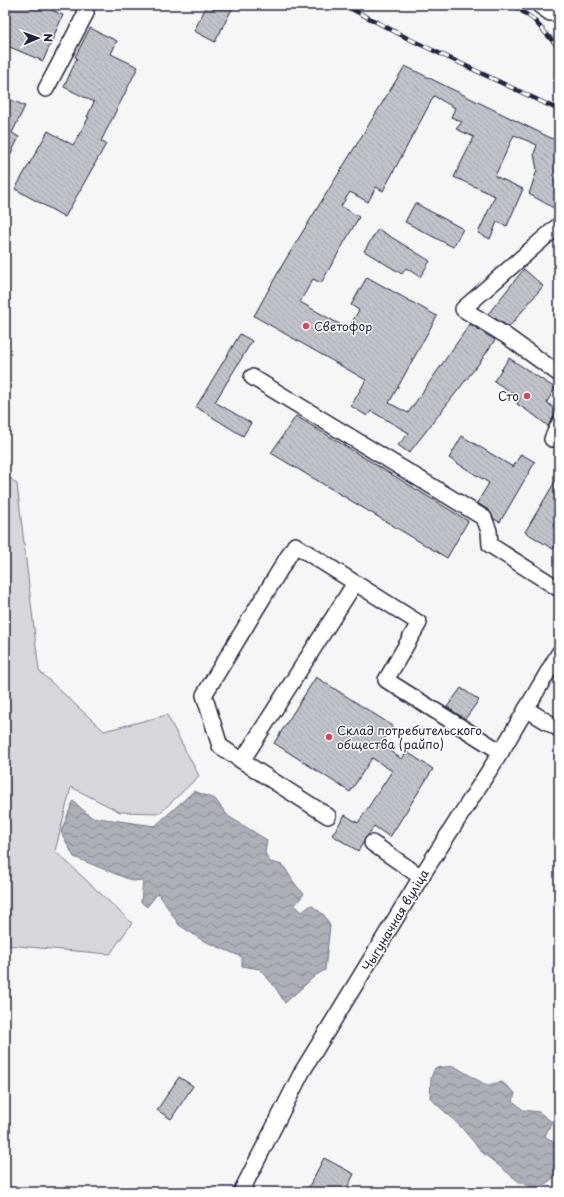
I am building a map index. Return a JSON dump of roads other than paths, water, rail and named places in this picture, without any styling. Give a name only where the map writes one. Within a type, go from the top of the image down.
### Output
[{"type":"street","points":[[46,89],[86,13],[82,5]]},
{"type":"street","points":[[539,5],[550,13],[559,13]]},
{"type":"street","points":[[559,225],[463,309],[505,335],[559,374]]},
{"type":"street","points":[[252,378],[484,518],[489,532],[490,545],[559,589]]},
{"type":"street","points":[[552,439],[559,424]]},
{"type":"street","points":[[328,816],[220,746],[204,695],[295,545],[419,623],[386,680],[501,752]]},
{"type":"street","points":[[242,761],[355,583]]},
{"type":"street","name":"Чыгуначная вуліца","points":[[241,1192],[302,1072],[421,877],[501,752],[558,656]]},
{"type":"street","points":[[526,709],[559,729]]},
{"type":"street","points":[[372,843],[421,877]]},
{"type":"water","points":[[194,791],[215,799],[228,816],[267,840],[265,853],[270,862],[283,865],[295,884],[304,894],[295,905],[302,912],[311,905],[324,915],[330,926],[325,970],[316,975],[285,1003],[275,987],[260,969],[242,966],[242,957],[202,940],[179,925],[158,893],[147,907],[141,902],[143,880],[133,881],[74,857],[61,832],[73,801],[91,817],[155,826]]},
{"type":"water","points":[[454,1066],[486,1085],[502,1082],[515,1093],[513,1101],[523,1110],[539,1112],[552,1122],[545,1136],[559,1146],[559,1162],[557,1173],[550,1181],[536,1189],[518,1181],[483,1153],[461,1127],[430,1098],[431,1078],[435,1068]]},
{"type":"railway","points":[[344,5],[407,38],[559,110]]},
{"type":"railway","points":[[513,5],[533,19],[559,48]]},
{"type":"place","name":"Светофор","points":[[306,326]]},
{"type":"place","name":"Сто","points":[[527,396]]},
{"type":"place","name":"Склад потребительского общества (райпо)","points":[[329,737]]}]
